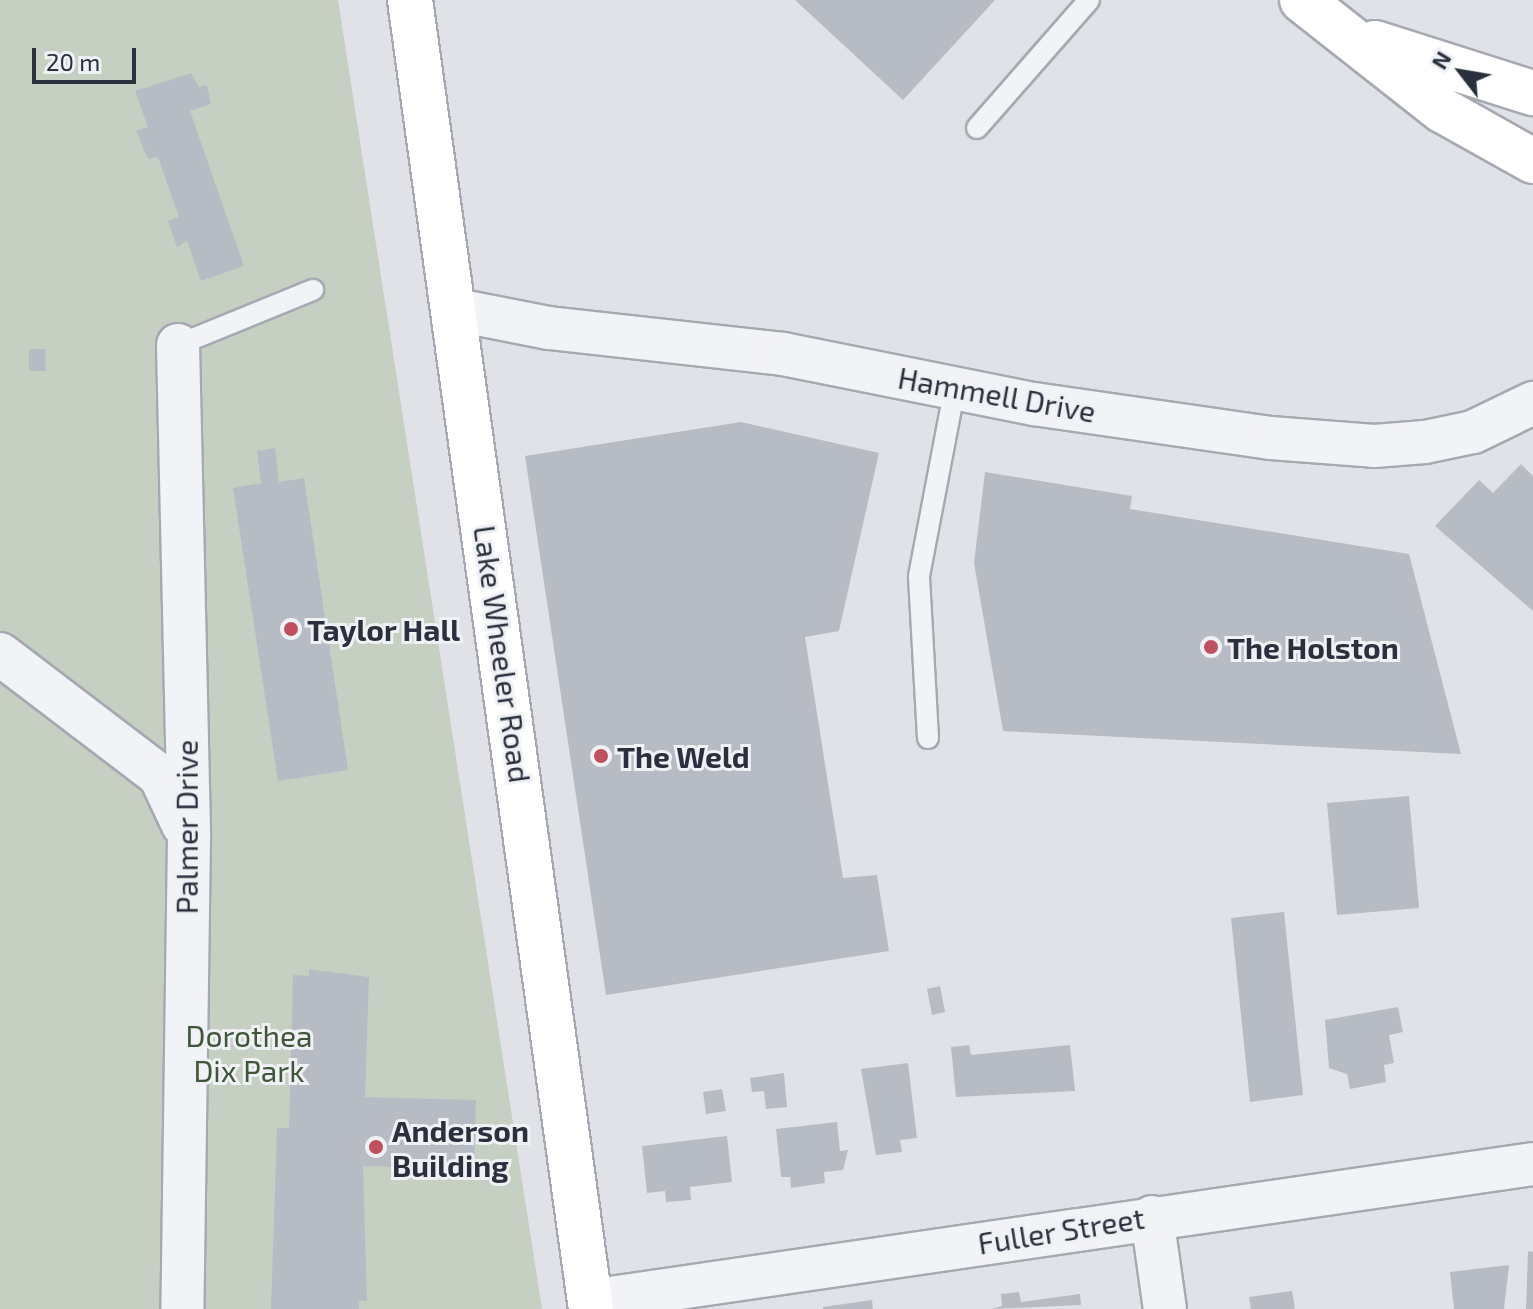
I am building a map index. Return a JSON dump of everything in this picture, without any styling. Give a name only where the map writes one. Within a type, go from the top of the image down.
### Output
[{"type":"main road","name":"Lake Wheeler Road","points":[[410,0],[457,310],[591,1305]]},
{"type":"main road","points":[[1302,0],[1353,36],[1442,110],[1533,161]]},
{"type":"main road","points":[[1353,36],[1533,93]]},
{"type":"street","name":"Hammell Drive","points":[[457,310],[549,328],[783,354],[955,388],[1271,438],[1374,446],[1473,432],[1533,403]]},
{"type":"street","name":"Palmer Drive","points":[[178,345],[189,837],[182,1309]]},
{"type":"street","points":[[0,654],[160,776],[189,837]]},
{"type":"street","name":"Fuller Street","points":[[591,1305],[1152,1217],[1533,1164]]},
{"type":"street","points":[[1152,1217],[1165,1309]]},
{"type":"lane","points":[[977,128],[1089,0]]},
{"type":"lane","points":[[178,345],[313,290]]},
{"type":"lane","points":[[928,738],[919,576],[955,388]]},
{"type":"green space","name":"Dorothea Dix Park","points":[[0,0],[338,0],[542,1309],[0,1309]]},
{"type":"building","points":[[795,0],[995,0],[903,100]]},
{"type":"building","points":[[191,73],[199,87],[207,85],[211,104],[190,111],[244,266],[201,281],[187,241],[177,247],[168,221],[179,217],[158,157],[148,159],[136,131],[148,127],[135,91]]},
{"type":"building","points":[[29,349],[45,349],[46,371],[29,371]]},
{"type":"building","name":"The Weld","points":[[741,422],[879,453],[839,631],[805,637],[843,878],[877,875],[889,951],[606,995],[525,456]]},
{"type":"building","name":"Taylor Hall","points":[[275,448],[279,482],[304,478],[348,770],[278,781],[233,488],[261,483],[257,451]]},
{"type":"building","points":[[1521,464],[1533,476],[1533,611],[1435,526],[1479,480],[1493,493]]},
{"type":"building","name":"The Holston","points":[[985,472],[1132,496],[1130,509],[1409,554],[1461,754],[1003,731],[974,563]]},
{"type":"building","points":[[1409,796],[1419,908],[1337,915],[1327,803]]},
{"type":"building","points":[[1284,912],[1303,1095],[1250,1102],[1231,918]]},
{"type":"building","name":"Anderson Building","points":[[309,969],[369,977],[365,1097],[476,1100],[474,1169],[363,1166],[367,1301],[359,1301],[359,1309],[271,1309],[277,1128],[289,1128],[293,975],[309,976]]},
{"type":"building","points":[[940,986],[945,1012],[932,1015],[927,989]]},
{"type":"building","points":[[1398,1007],[1403,1032],[1389,1035],[1394,1063],[1384,1065],[1386,1082],[1350,1089],[1347,1074],[1329,1068],[1325,1020]]},
{"type":"building","points":[[969,1045],[971,1055],[1070,1045],[1075,1091],[956,1097],[951,1047]]},
{"type":"building","points":[[908,1063],[917,1138],[900,1140],[902,1152],[876,1155],[861,1069]]},
{"type":"building","points":[[784,1073],[787,1107],[766,1109],[764,1091],[752,1092],[750,1078]]},
{"type":"building","points":[[722,1089],[726,1111],[706,1114],[703,1092]]},
{"type":"building","points":[[837,1122],[840,1151],[848,1150],[843,1170],[824,1172],[825,1183],[791,1188],[790,1177],[781,1177],[776,1129]]},
{"type":"building","points":[[727,1136],[732,1182],[690,1187],[691,1200],[666,1202],[665,1191],[647,1193],[642,1146]]},
{"type":"building","points":[[1528,1251],[1533,1252],[1533,1309],[1526,1309]]},
{"type":"building","points":[[1509,1265],[1504,1309],[1454,1309],[1450,1272]]},
{"type":"building","points":[[1292,1291],[1295,1309],[1251,1309],[1249,1297]]},
{"type":"building","points":[[1019,1292],[1021,1302],[1080,1294],[1081,1305],[991,1309],[1002,1306],[1001,1294]]},
{"type":"building","points":[[872,1300],[873,1309],[823,1309],[823,1307]]},
{"type":"place","name":"Taylor Hall","points":[[291,629]]},
{"type":"place","name":"The Holston","points":[[1211,647]]},
{"type":"place","name":"The Weld","points":[[601,756]]},
{"type":"place","name":"Anderson Building","points":[[376,1147]]}]
